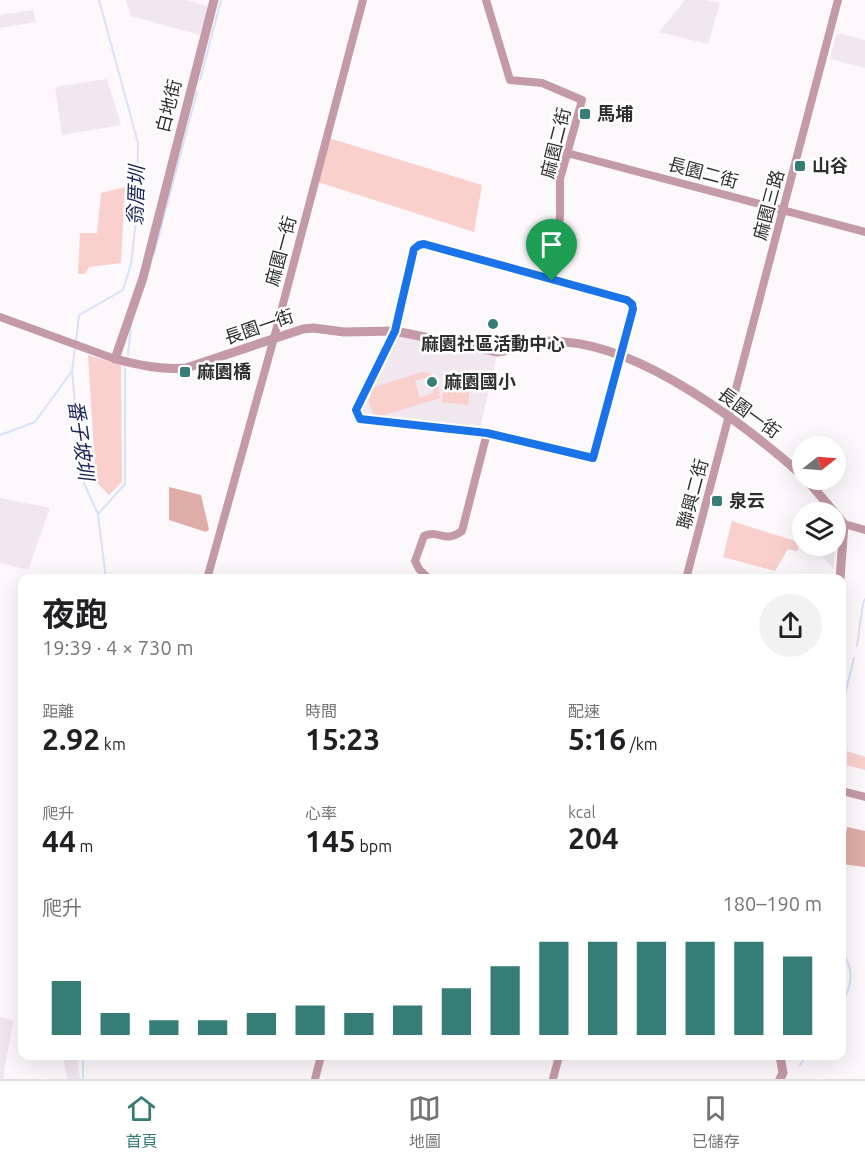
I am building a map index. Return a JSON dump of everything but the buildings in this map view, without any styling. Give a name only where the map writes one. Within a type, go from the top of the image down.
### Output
[{"type":"street","name":"白地街","points":[[115,358],[142,278],[214,0]]},
{"type":"street","name":"麻園一街","points":[[208,574],[274,338],[363,0]]},
{"type":"street","name":"麻園二街","points":[[486,0],[510,80],[542,83],[582,100],[560,179],[560,215],[552,281]]},
{"type":"street","name":"麻園三路","points":[[729,417],[838,0]]},
{"type":"street","name":"長園二街","points":[[567,153],[865,232]]},
{"type":"street","points":[[424,244],[627,300],[632,304],[633,309],[622,357],[593,458],[487,433],[360,419],[356,410],[395,331],[414,249],[424,244]]},
{"type":"street","name":"長園一街","points":[[0,317],[115,358],[146,367],[169,369],[186,368],[303,328],[344,332],[395,331],[498,352],[532,342],[566,342],[593,347],[622,357],[681,385],[766,443],[792,467]]},
{"type":"street","name":"聯興二街","points":[[687,574],[729,417]]},
{"type":"street","points":[[424,574],[415,561],[419,544],[424,536],[431,533],[448,538],[462,531],[487,433]]},
{"type":"street","points":[[815,490],[825,502]]},
{"type":"street","points":[[846,525],[865,530]]},
{"type":"street","points":[[840,574],[842,556]]},
{"type":"street","points":[[846,792],[865,797]]},
{"type":"street","points":[[315,1079],[320,1060]]},
{"type":"street","points":[[553,1079],[558,1060]]},
{"type":"street","points":[[780,1079],[783,1073],[781,1060]]},
{"type":"shaded area","points":[[126,0],[186,0],[209,7],[200,35],[131,16]]},
{"type":"shaded area","points":[[685,0],[720,3],[708,44],[659,32]]},
{"type":"shaded area","points":[[33,10],[36,22],[0,28],[0,15]]},
{"type":"shaded area","points":[[837,33],[865,40],[865,68],[830,59]]},
{"type":"shaded area","points":[[107,79],[121,125],[62,135],[55,87]]},
{"type":"shaded area","points":[[329,138],[482,185],[474,232],[318,182]]},
{"type":"shaded area","points":[[125,187],[121,263],[89,267],[85,274],[78,274],[80,233],[97,233],[101,193]]},
{"type":"shaded area","name":"麻園國小","points":[[395,335],[497,354],[480,429],[363,418],[360,410]]},
{"type":"shaded area","points":[[88,355],[121,365],[122,482],[109,495],[96,482]]},
{"type":"shaded area","points":[[422,372],[428,373],[437,380],[440,398],[375,418],[368,400],[374,387]],"holes":[[[429,379],[434,388],[433,393],[420,398],[415,381]]]},
{"type":"shaded area","points":[[444,384],[470,387],[468,405],[442,402]]},
{"type":"shaded area","points":[[169,487],[201,495],[209,529],[206,532],[169,520]]},
{"type":"shaded area","points":[[0,498],[50,508],[28,570],[0,563]]},
{"type":"shaded area","points":[[732,521],[792,540],[792,550],[788,549],[775,571],[723,557]]},
{"type":"shaded area","points":[[821,556],[834,556],[834,569]]},
{"type":"shaded area","points":[[847,751],[865,757],[865,770],[847,765]]},
{"type":"shaded area","points":[[847,827],[865,831],[865,867],[846,865]]},
{"type":"shaded area","points":[[0,1017],[13,1021],[3,1079],[0,1079]]},
{"type":"shaded area","points":[[64,1060],[78,1060],[80,1079],[67,1079]]},
{"type":"waterway","name":"翁厝圳","points":[[76,342],[79,315],[123,290],[131,264],[137,212],[138,143],[99,0]]},
{"type":"waterway","points":[[200,80],[221,0]]},
{"type":"waterway","points":[[154,254],[197,92]]},
{"type":"waterway","points":[[128,355],[131,325]]},
{"type":"waterway","name":"番子坡圳","points":[[75,348],[72,371],[82,479],[98,514],[105,574]]},
{"type":"waterway","points":[[98,514],[125,484],[125,368]]},
{"type":"waterway","points":[[0,435],[35,422],[72,371]]},
{"type":"waterway","points":[[857,646],[865,599]]},
{"type":"waterway","points":[[846,690],[854,658]]},
{"type":"waterway","points":[[846,958],[851,977],[846,993]]},
{"type":"waterway","name":"番子坡圳","points":[[83,1060],[83,1079]]},
{"type":"waterway","points":[[800,1065],[803,1060]]},
{"type":"place","name":"馬埔","points":[[585,114]]},
{"type":"place","name":"山谷","points":[[800,166]]},
{"type":"place","name":"麻園社區活動中心","points":[[493,324]]},
{"type":"place","name":"麻園橋","points":[[185,372]]},
{"type":"place","name":"麻園國小","points":[[432,382]]},
{"type":"place","name":"泉云","points":[[717,501]]},
{"type":"route","points":[[424,244],[552,281],[627,300],[632,304],[633,309],[622,357],[593,458],[487,433],[360,419],[356,410],[395,331],[414,249],[419,245],[424,244]]}]
